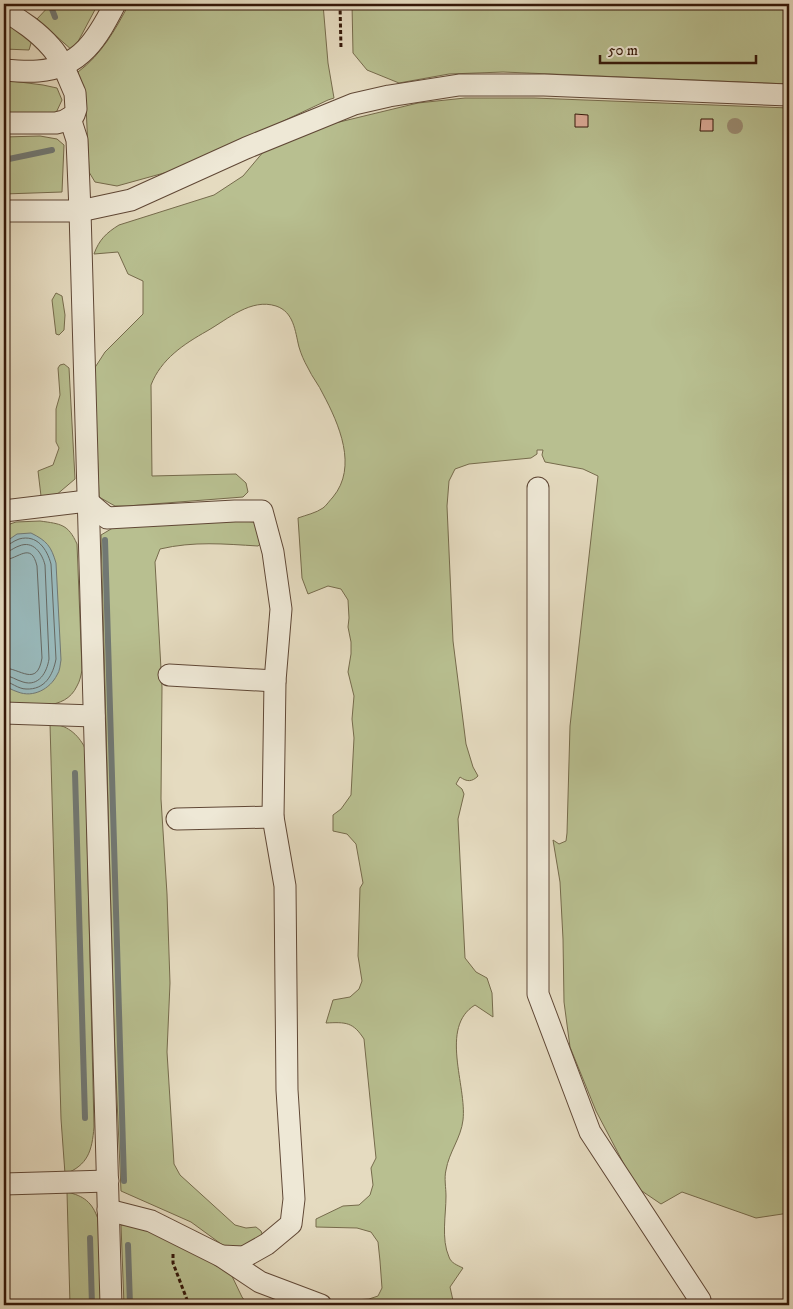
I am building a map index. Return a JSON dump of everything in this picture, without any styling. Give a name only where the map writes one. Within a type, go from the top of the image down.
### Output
[{"type":"street","points":[[4,70],[38,71],[62,65],[84,52],[103,27],[115,4]]},
{"type":"street","points":[[4,11],[36,33],[52,48],[75,93],[76,100],[74,115],[56,123],[4,123]]},
{"type":"street","points":[[4,211],[80,212],[131,200],[246,148],[354,104],[389,96],[459,86],[544,85],[789,95]]},
{"type":"street","points":[[70,118],[77,140],[80,212],[111,1305]]},
{"type":"street","points":[[538,488],[538,994],[590,1132],[701,1303]]},
{"type":"street","points":[[4,511],[87,501],[107,518],[227,511],[262,511],[273,552],[281,609],[275,681],[273,817],[285,886],[287,1090],[294,1199],[291,1224],[267,1244],[244,1257],[220,1256]]},
{"type":"street","points":[[168,675],[275,681]]},
{"type":"street","points":[[4,713],[94,716]]},
{"type":"street","points":[[177,819],[273,817]]},
{"type":"street","points":[[4,1184],[108,1181]]},
{"type":"street","points":[[108,1210],[151,1221],[220,1256],[260,1282],[321,1305]]},
{"type":"path","points":[[340,4],[341,49]]},
{"type":"path","points":[[176,1234],[172,1246],[173,1263],[189,1305]]},
{"type":"green space","points":[[51,4],[98,4],[73,51],[37,19]]},
{"type":"green space","points":[[129,4],[323,4],[328,63],[334,98],[175,170],[117,186],[95,182],[89,172],[86,105],[78,72],[101,49]]},
{"type":"green space","points":[[352,4],[789,4],[789,84],[503,72],[449,74],[399,83],[367,70],[353,53]]},
{"type":"green space","points":[[4,20],[32,40],[29,50],[4,49]]},
{"type":"green space","points":[[4,80],[57,88],[62,100],[55,115],[4,114]]},
{"type":"green space","points":[[465,98],[534,98],[789,108],[789,1213],[756,1218],[682,1192],[661,1204],[636,1187],[596,1111],[570,1047],[564,1002],[560,882],[553,840],[559,844],[566,841],[567,833],[570,726],[598,476],[583,469],[545,462],[542,455],[543,450],[537,450],[537,454],[531,458],[469,464],[455,469],[449,481],[447,506],[453,641],[466,744],[473,767],[478,776],[469,781],[460,777],[456,784],[462,789],[464,794],[458,819],[465,958],[476,972],[487,978],[492,993],[493,1017],[475,1005],[464,1015],[456,1042],[463,1120],[445,1173],[444,1227],[445,1243],[450,1259],[463,1268],[450,1287],[454,1305],[317,1305],[369,1299],[378,1296],[382,1288],[378,1242],[371,1232],[357,1228],[316,1227],[316,1219],[343,1206],[359,1205],[370,1195],[373,1185],[371,1168],[376,1158],[364,1039],[356,1029],[348,1024],[326,1023],[333,1000],[350,997],[359,989],[362,981],[358,956],[360,888],[363,883],[356,844],[347,834],[333,831],[333,815],[341,809],[351,795],[354,696],[348,672],[351,642],[348,627],[348,600],[341,589],[328,586],[308,594],[302,578],[298,518],[323,508],[333,497],[340,485],[344,472],[343,446],[335,419],[303,358],[290,317],[276,306],[258,305],[240,311],[190,341],[167,360],[151,385],[152,476],[236,474],[246,483],[248,492],[243,497],[127,506],[115,506],[99,497],[94,369],[105,352],[143,314],[143,281],[128,274],[118,252],[94,254],[104,237],[119,225],[214,195],[243,176],[264,151],[327,125],[418,103]]},
{"type":"green space","points":[[40,136],[57,139],[64,145],[62,192],[4,194],[4,137]]},
{"type":"green space","points":[[56,293],[62,296],[65,315],[64,330],[59,335],[56,334],[52,300]]},
{"type":"green space","points":[[64,364],[69,368],[75,479],[55,496],[41,496],[38,471],[53,465],[59,448],[56,442],[56,409],[60,395],[58,368]]},
{"type":"green space","points":[[225,519],[254,522],[264,541],[258,546],[209,544],[173,546],[160,549],[155,562],[162,687],[161,799],[170,983],[167,1052],[174,1164],[180,1175],[235,1225],[246,1228],[256,1227],[261,1231],[263,1236],[258,1243],[228,1249],[191,1222],[121,1191],[114,1030],[101,535],[116,526]]},
{"type":"green space","points":[[40,521],[63,526],[74,537],[77,544],[82,670],[77,686],[72,694],[64,700],[37,706],[8,704],[4,701],[4,526],[16,522]]},
{"type":"green space","points":[[50,724],[56,724],[71,731],[79,738],[85,748],[94,1127],[90,1150],[84,1162],[65,1174],[61,1119]]},
{"type":"green space","points":[[67,1192],[87,1201],[98,1219],[101,1305],[70,1305]]},
{"type":"green space","points":[[121,1225],[151,1227],[230,1272],[248,1305],[124,1305]]},
{"type":"water","points":[[31,533],[48,545],[56,563],[61,660],[58,673],[46,688],[35,693],[24,694],[4,684],[4,543],[17,534]]},
{"type":"building","points":[[575,114],[588,115],[588,127],[575,127]]},
{"type":"building","points":[[701,119],[713,119],[713,131],[700,131]]},
{"type":"waterway","points":[[50,4],[55,17]]},
{"type":"waterway","points":[[4,160],[52,150]]},
{"type":"waterway","points":[[105,540],[124,1181]]},
{"type":"waterway","points":[[75,773],[85,1118]]},
{"type":"waterway","points":[[90,1238],[92,1305]]},
{"type":"waterway","points":[[128,1245],[130,1305]]}]
